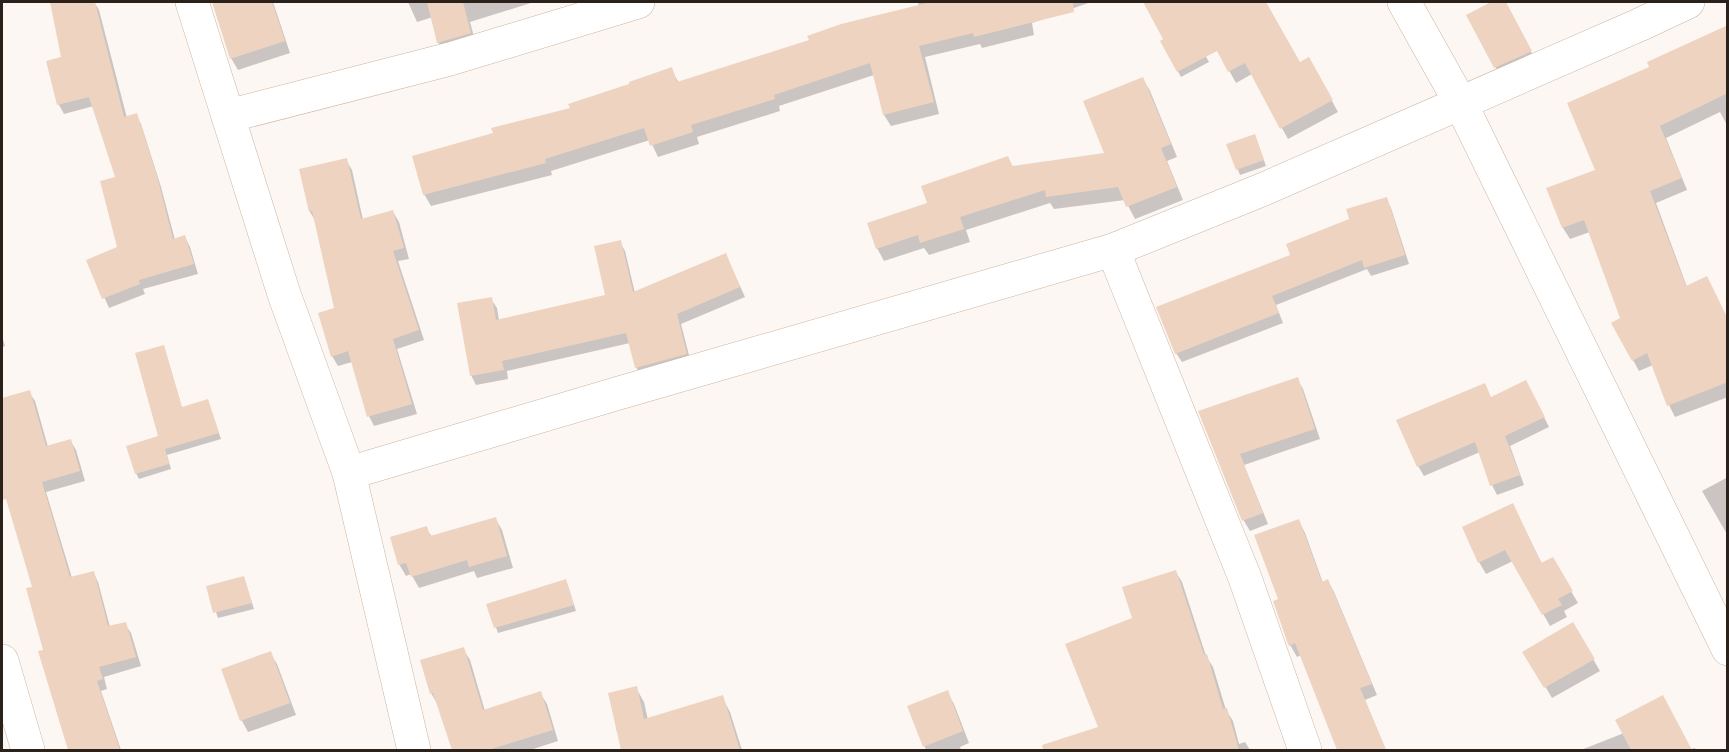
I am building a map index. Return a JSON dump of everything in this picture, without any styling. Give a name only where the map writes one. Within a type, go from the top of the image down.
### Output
[{"type":"street","points":[[192,2],[285,294],[349,474],[414,750]]},
{"type":"street","points":[[228,116],[450,59],[638,2]]},
{"type":"street","points":[[1404,2],[1460,102],[1728,649]]},
{"type":"street","points":[[349,474],[688,372],[1113,250],[1264,189],[1688,2]]},
{"type":"street","points":[[1113,250],[1245,578],[1305,750]]},
{"type":"street","points":[[2,661],[28,750]]},
{"type":"building","points":[[50,2],[95,2],[124,117],[137,113],[157,176],[173,239],[185,235],[194,264],[139,280],[140,284],[102,299],[86,260],[117,247],[100,181],[115,177],[89,97],[57,105],[46,61],[61,57]]},
{"type":"building","points":[[212,2],[272,2],[285,41],[230,59]]},
{"type":"building","points":[[427,2],[463,2],[471,33],[437,43]]},
{"type":"building","points":[[931,2],[1073,2],[1074,12],[974,37],[973,33],[919,46],[934,102],[883,115],[870,63],[774,95],[775,99],[691,125],[693,132],[650,146],[644,128],[545,159],[546,163],[423,195],[412,156],[493,133],[491,128],[570,108],[568,104],[672,67],[677,82],[809,40],[807,36],[841,24]]},
{"type":"building","points":[[1143,2],[1266,2],[1300,62],[1309,57],[1333,100],[1280,129],[1245,63],[1228,72],[1217,51],[1177,72],[1160,41],[1163,39]]},
{"type":"building","points":[[1491,2],[1506,2],[1532,51],[1494,68],[1466,15]]},
{"type":"building","points":[[1728,25],[1728,93],[1660,126],[1682,178],[1650,191],[1686,286],[1707,276],[1728,319],[1728,382],[1667,406],[1647,353],[1632,361],[1611,323],[1620,318],[1584,220],[1562,228],[1546,188],[1595,170],[1567,103],[1649,67],[1647,62]]},
{"type":"building","points":[[1143,77],[1171,144],[1161,148],[1177,187],[1126,207],[1118,187],[1046,197],[1045,190],[960,217],[964,229],[920,243],[918,235],[876,249],[867,223],[927,203],[921,186],[1008,156],[1012,166],[1104,153],[1083,101]]},
{"type":"building","points":[[1255,134],[1264,160],[1236,170],[1226,144]]},
{"type":"building","points":[[347,158],[361,219],[393,210],[404,248],[393,251],[419,330],[393,339],[412,404],[367,417],[348,351],[331,357],[318,313],[334,308],[312,211],[309,212],[299,169]]},
{"type":"building","points":[[1387,197],[1405,255],[1364,268],[1362,260],[1272,296],[1279,313],[1175,354],[1156,307],[1290,255],[1286,244],[1349,219],[1346,209]]},
{"type":"building","points":[[621,240],[633,292],[726,253],[740,287],[677,314],[687,354],[635,368],[626,333],[502,361],[504,370],[470,376],[457,303],[492,297],[496,320],[605,295],[594,246]]},
{"type":"building","points":[[164,345],[182,407],[208,399],[219,433],[165,449],[169,464],[135,474],[126,446],[158,436],[135,353]]},
{"type":"building","points":[[1298,377],[1315,429],[1240,454],[1263,513],[1242,521],[1198,411]]},
{"type":"building","points":[[1526,380],[1545,417],[1505,436],[1520,475],[1490,486],[1475,442],[1417,467],[1396,420],[1485,383],[1491,397]]},
{"type":"building","points":[[30,390],[46,446],[71,439],[80,471],[42,482],[70,577],[94,571],[108,626],[126,622],[136,657],[99,667],[103,679],[97,681],[120,750],[68,750],[38,651],[43,650],[26,588],[32,587],[6,499],[2,500],[2,398]]},
{"type":"building","points":[[1513,503],[1541,563],[1553,557],[1573,591],[1558,599],[1562,605],[1542,615],[1505,550],[1478,563],[1462,527]]},
{"type":"building","points":[[496,517],[507,556],[469,567],[467,560],[411,577],[406,563],[398,565],[390,537],[427,526],[430,536]]},
{"type":"building","points":[[1299,519],[1322,582],[1328,579],[1372,684],[1360,688],[1386,750],[1337,750],[1295,643],[1289,646],[1288,644],[1273,601],[1278,599],[1254,535]]},
{"type":"building","points":[[1176,570],[1204,655],[1207,654],[1223,709],[1227,708],[1239,750],[1043,750],[1042,745],[1098,727],[1065,644],[1132,618],[1122,587]]},
{"type":"building","points":[[244,576],[252,603],[213,613],[206,586]]},
{"type":"building","points":[[566,579],[574,605],[494,628],[486,604]]},
{"type":"building","points":[[1573,622],[1595,659],[1544,688],[1522,652]]},
{"type":"building","points":[[464,647],[483,710],[541,691],[553,730],[488,750],[452,750],[433,693],[430,694],[420,660]]},
{"type":"building","points":[[271,651],[290,703],[240,721],[221,669]]},
{"type":"building","points":[[637,686],[644,719],[723,695],[740,750],[621,750],[608,693]]},
{"type":"building","points":[[948,690],[963,731],[923,747],[907,706]]},
{"type":"building","points":[[1663,695],[1692,750],[1631,750],[1615,720]]}]
